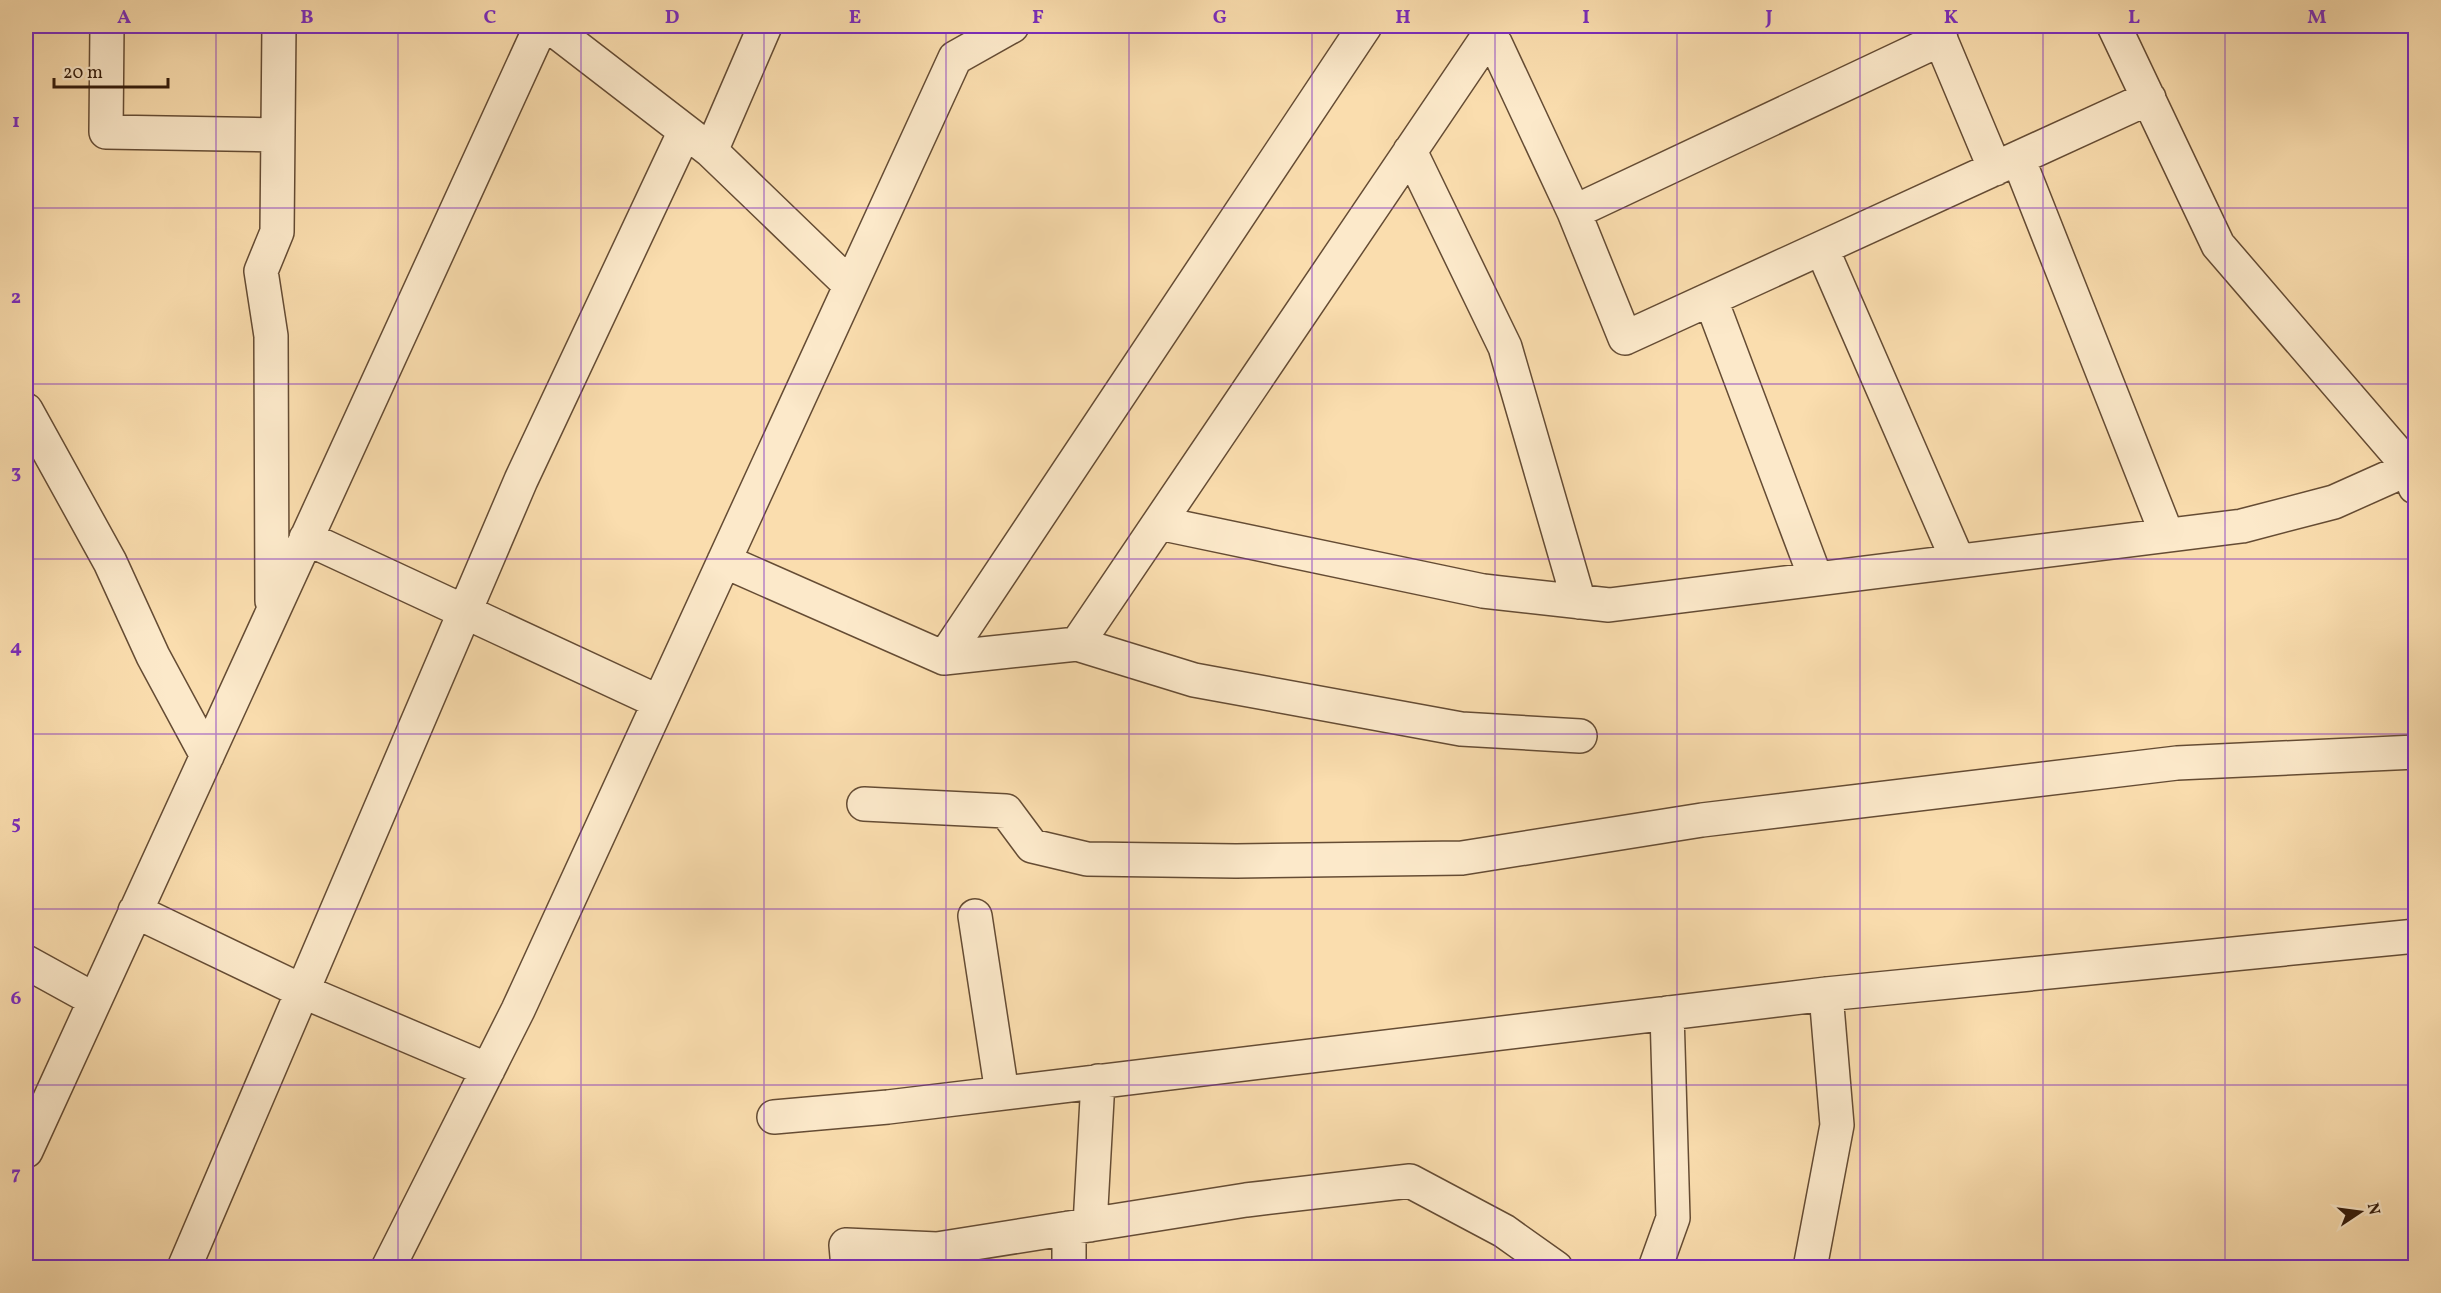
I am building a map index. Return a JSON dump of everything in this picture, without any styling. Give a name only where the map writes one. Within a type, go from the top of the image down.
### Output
[{"type":"street","points":[[107,26],[106,132],[278,135]]},
{"type":"street","points":[[272,612],[272,336],[261,271],[277,232],[279,26]]},
{"type":"street","points":[[26,1151],[541,26]]},
{"type":"street","points":[[549,26],[711,151],[850,285]]},
{"type":"street","points":[[711,151],[765,26]]},
{"type":"street","points":[[388,1268],[488,1070],[969,26]]},
{"type":"street","points":[[955,58],[1012,26]]},
{"type":"street","points":[[944,658],[1365,26]]},
{"type":"street","points":[[1159,523],[1483,591],[1609,605],[2242,525],[2334,502],[2413,478],[2218,245],[2114,26]]},
{"type":"street","points":[[1077,644],[1493,29]]},
{"type":"street","points":[[1493,29],[1574,212],[1625,338],[2149,98]]},
{"type":"street","points":[[1574,212],[1938,32],[2007,164],[2167,535]]},
{"type":"street","points":[[184,1268],[521,480],[685,131]]},
{"type":"street","points":[[1410,152],[1505,347],[1579,602]]},
{"type":"street","points":[[1822,249],[1958,561]]},
{"type":"street","points":[[1711,300],[1815,579]]},
{"type":"street","points":[[28,422],[110,561],[153,656],[207,756]]},
{"type":"street","points":[[306,538],[659,702]]},
{"type":"street","points":[[724,561],[944,658],[1077,644],[1194,681],[1461,729],[1580,736]]},
{"type":"street","points":[[864,804],[1006,811],[1032,846],[1087,859],[1236,861],[1462,858],[1702,820],[2177,763],[2415,752]]},
{"type":"street","points":[[135,911],[302,991],[488,1070]]},
{"type":"street","points":[[975,916],[1002,1093]]},
{"type":"street","points":[[774,1117],[888,1107],[1826,994],[2415,936]]},
{"type":"street","points":[[26,962],[95,1000]]},
{"type":"street","points":[[1810,1268],[1837,1125],[1826,994]]},
{"type":"street","points":[[1655,1268],[1673,1218],[1667,1013]]},
{"type":"street","points":[[1069,1268],[1080,1226],[1098,1081]]},
{"type":"street","points":[[848,1268],[846,1245],[937,1249],[1245,1200],[1410,1181],[1504,1231],[1556,1268]]}]
